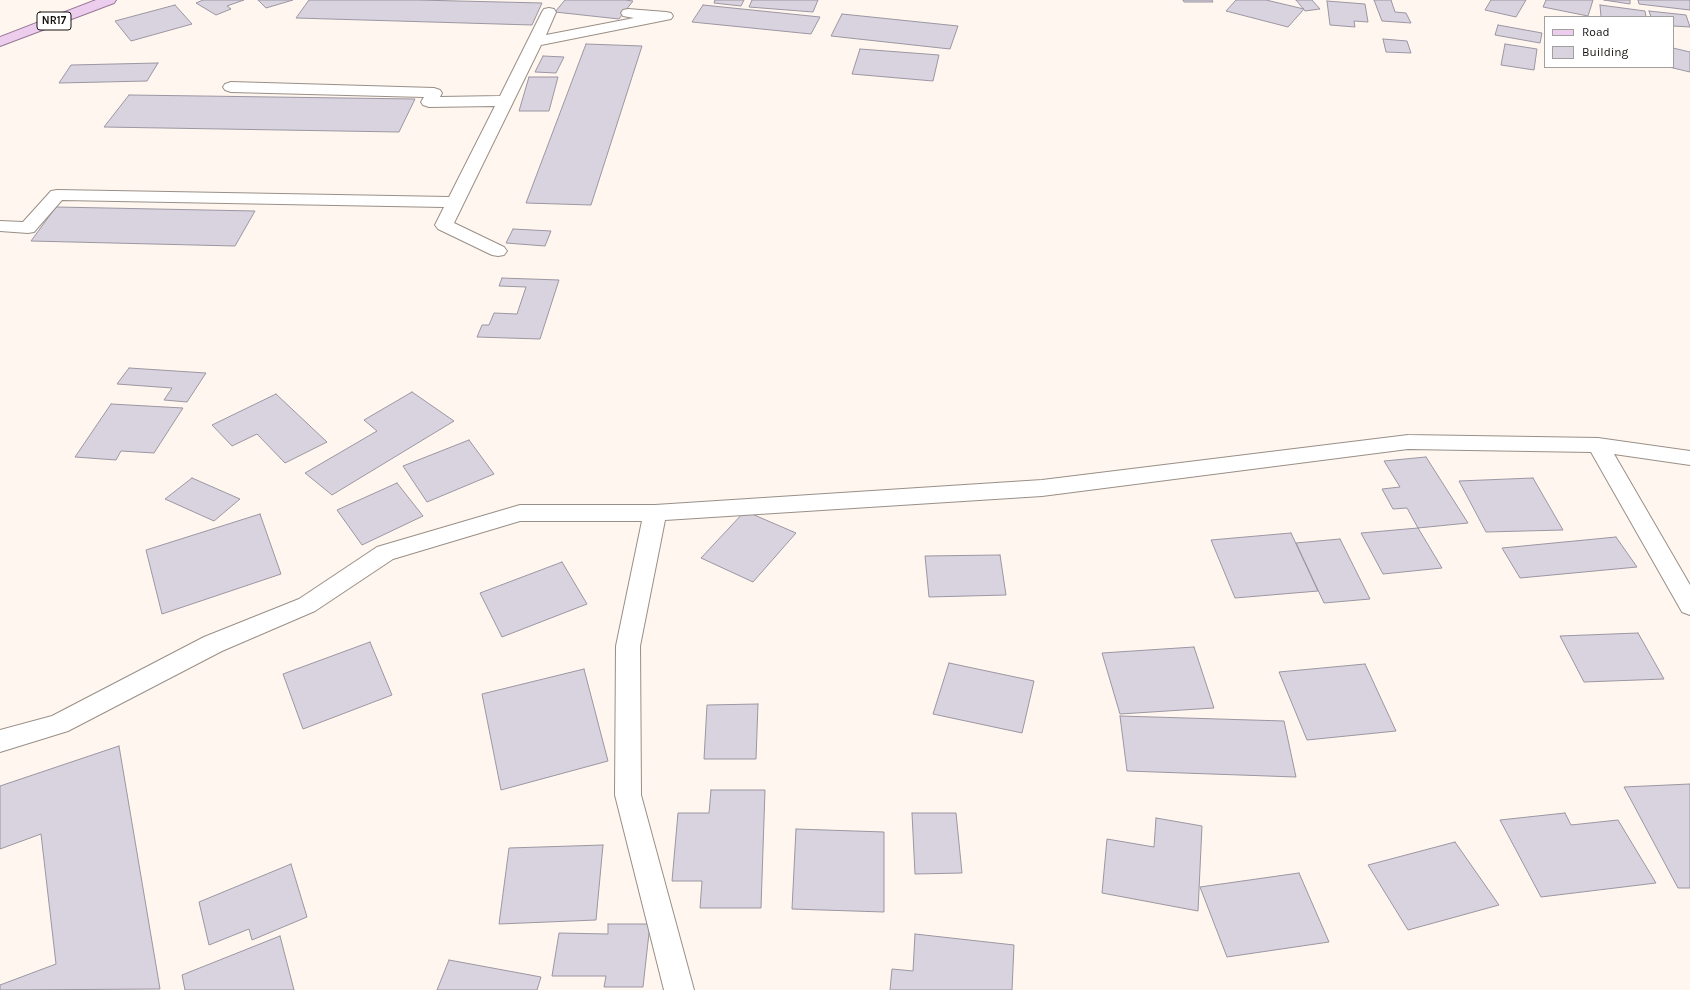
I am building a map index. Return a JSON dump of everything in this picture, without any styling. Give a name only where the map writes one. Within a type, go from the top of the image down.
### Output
[{"type":"main road","name":"NR17","points":[[0,42],[109,0]]},
{"type":"street","points":[[498,251],[444,225],[549,12]]},
{"type":"street","points":[[535,42],[666,16],[628,13]]},
{"type":"street","points":[[231,87],[434,93],[429,102],[506,101]]},
{"type":"street","points":[[0,226],[28,228],[57,195],[456,202]]},
{"type":"street","points":[[0,741],[59,724],[213,644],[307,605],[384,553],[520,513],[655,513],[1042,488],[1408,442],[1598,445],[1690,458]]},
{"type":"street","points":[[1598,445],[1690,606]]},
{"type":"street","points":[[655,513],[628,646],[628,795],[679,990]]},
{"type":"building","points":[[203,0],[244,0],[227,6],[231,9],[216,15],[196,3]]},
{"type":"building","points":[[258,0],[293,0],[266,8]]},
{"type":"building","points":[[309,0],[417,0],[542,3],[532,25],[296,18]]},
{"type":"building","points":[[565,0],[633,1],[619,19],[555,12]]},
{"type":"building","points":[[715,0],[744,0],[741,6],[714,3]]},
{"type":"building","points":[[752,0],[818,0],[813,12],[749,7]]},
{"type":"building","points":[[1183,0],[1212,0],[1213,2],[1184,2]]},
{"type":"building","points":[[1236,0],[1266,0],[1304,9],[1288,27],[1226,11]]},
{"type":"building","points":[[1296,0],[1312,0],[1320,9],[1305,11]]},
{"type":"building","points":[[1374,0],[1391,0],[1395,12],[1406,13],[1411,23],[1382,21]]},
{"type":"building","points":[[1491,0],[1526,0],[1516,17],[1485,10]]},
{"type":"building","points":[[1546,0],[1593,0],[1588,16],[1543,7]]},
{"type":"building","points":[[1604,0],[1630,0],[1630,4]]},
{"type":"building","points":[[1638,0],[1690,0],[1690,10],[1639,4]]},
{"type":"building","points":[[1327,1],[1365,4],[1368,22],[1354,21],[1355,27],[1330,25]]},
{"type":"building","points":[[175,5],[192,24],[131,41],[115,21]]},
{"type":"building","points":[[703,5],[820,17],[811,34],[692,22]]},
{"type":"building","points":[[1600,5],[1645,11],[1646,16],[1601,16]]},
{"type":"building","points":[[1649,11],[1686,15],[1690,27],[1674,26],[1674,16],[1651,16]]},
{"type":"building","points":[[842,14],[958,26],[950,49],[831,36]]},
{"type":"building","points":[[1498,25],[1542,33],[1540,43],[1495,35]]},
{"type":"building","points":[[1383,39],[1407,41],[1411,53],[1386,52]]},
{"type":"building","points":[[586,44],[642,46],[591,205],[526,203]]},
{"type":"building","points":[[1505,44],[1537,49],[1534,70],[1501,65]]},
{"type":"building","points":[[1674,48],[1690,52],[1690,72],[1673,68]]},
{"type":"building","points":[[860,49],[939,55],[933,81],[852,74]]},
{"type":"building","points":[[543,56],[564,57],[556,73],[535,72]]},
{"type":"building","points":[[158,63],[147,81],[59,83],[71,65]]},
{"type":"building","points":[[529,77],[558,77],[549,111],[519,111]]},
{"type":"building","points":[[129,95],[415,99],[399,132],[104,127]]},
{"type":"building","points":[[56,207],[255,211],[235,246],[31,241]]},
{"type":"building","points":[[513,229],[551,231],[545,246],[506,243]]},
{"type":"building","points":[[502,278],[559,280],[540,339],[477,337],[482,325],[489,325],[494,313],[517,314],[526,287],[499,286]]},
{"type":"building","points":[[129,368],[206,373],[187,402],[164,400],[172,388],[117,384]]},
{"type":"building","points":[[412,392],[454,421],[332,495],[305,473],[377,431],[364,420]]},
{"type":"building","points":[[276,394],[327,442],[285,463],[257,434],[232,446],[212,425]]},
{"type":"building","points":[[111,404],[183,408],[154,453],[121,451],[116,460],[75,457]]},
{"type":"building","points":[[469,440],[494,474],[427,502],[403,466]]},
{"type":"building","points":[[1426,457],[1468,523],[1418,528],[1407,508],[1393,509],[1382,489],[1400,487],[1384,461]]},
{"type":"building","points":[[192,478],[240,499],[214,521],[165,499]]},
{"type":"building","points":[[1533,478],[1563,530],[1486,532],[1459,481]]},
{"type":"building","points":[[397,483],[423,516],[362,545],[337,510]]},
{"type":"building","points":[[745,511],[796,533],[753,582],[701,558]]},
{"type":"building","points":[[260,514],[281,574],[162,614],[146,550]]},
{"type":"building","points":[[1418,528],[1442,568],[1383,574],[1361,533]]},
{"type":"building","points":[[1291,533],[1318,591],[1235,598],[1211,540]]},
{"type":"building","points":[[1616,537],[1637,567],[1520,578],[1502,548]]},
{"type":"building","points":[[1340,539],[1370,599],[1324,603],[1296,543]]},
{"type":"building","points":[[1000,555],[1006,595],[929,597],[925,556]]},
{"type":"building","points":[[562,562],[587,604],[502,637],[480,593]]},
{"type":"building","points":[[1638,633],[1664,679],[1584,682],[1560,636]]},
{"type":"building","points":[[370,642],[392,695],[303,729],[283,674]]},
{"type":"building","points":[[1194,647],[1214,708],[1120,714],[1102,653]]},
{"type":"building","points":[[949,663],[1034,681],[1022,733],[933,714]]},
{"type":"building","points":[[1365,664],[1396,731],[1307,740],[1279,672]]},
{"type":"building","points":[[584,669],[608,761],[501,790],[482,694]]},
{"type":"building","points":[[758,704],[756,759],[704,759],[707,705]]},
{"type":"building","points":[[1120,716],[1284,721],[1296,777],[1127,771]]},
{"type":"building","points":[[119,746],[160,989],[0,990],[0,985],[56,964],[41,834],[0,849],[0,786]]},
{"type":"building","points":[[1690,784],[1690,888],[1678,888],[1624,787]]},
{"type":"building","points":[[711,790],[765,790],[761,908],[700,908],[702,881],[672,881],[678,813],[709,813]]},
{"type":"building","points":[[912,813],[956,813],[962,873],[915,874]]},
{"type":"building","points":[[1565,813],[1571,825],[1618,820],[1656,883],[1541,897],[1500,820]]},
{"type":"building","points":[[1156,818],[1202,826],[1198,911],[1102,893],[1107,839],[1154,847]]},
{"type":"building","points":[[796,829],[884,832],[884,912],[792,909]]},
{"type":"building","points":[[1455,842],[1499,905],[1408,930],[1368,865]]},
{"type":"building","points":[[603,845],[596,920],[499,924],[509,848]]},
{"type":"building","points":[[291,864],[307,917],[252,940],[249,929],[209,945],[199,902]]},
{"type":"building","points":[[1299,873],[1329,942],[1227,957],[1200,887]]},
{"type":"building","points":[[608,924],[650,924],[643,987],[604,987],[606,976],[552,976],[559,933],[608,934]]},
{"type":"building","points":[[915,934],[1014,945],[1012,990],[890,990],[892,969],[913,971]]},
{"type":"building","points":[[280,936],[294,990],[185,990],[182,975]]},
{"type":"building","points":[[449,960],[541,977],[537,990],[437,990]]}]
